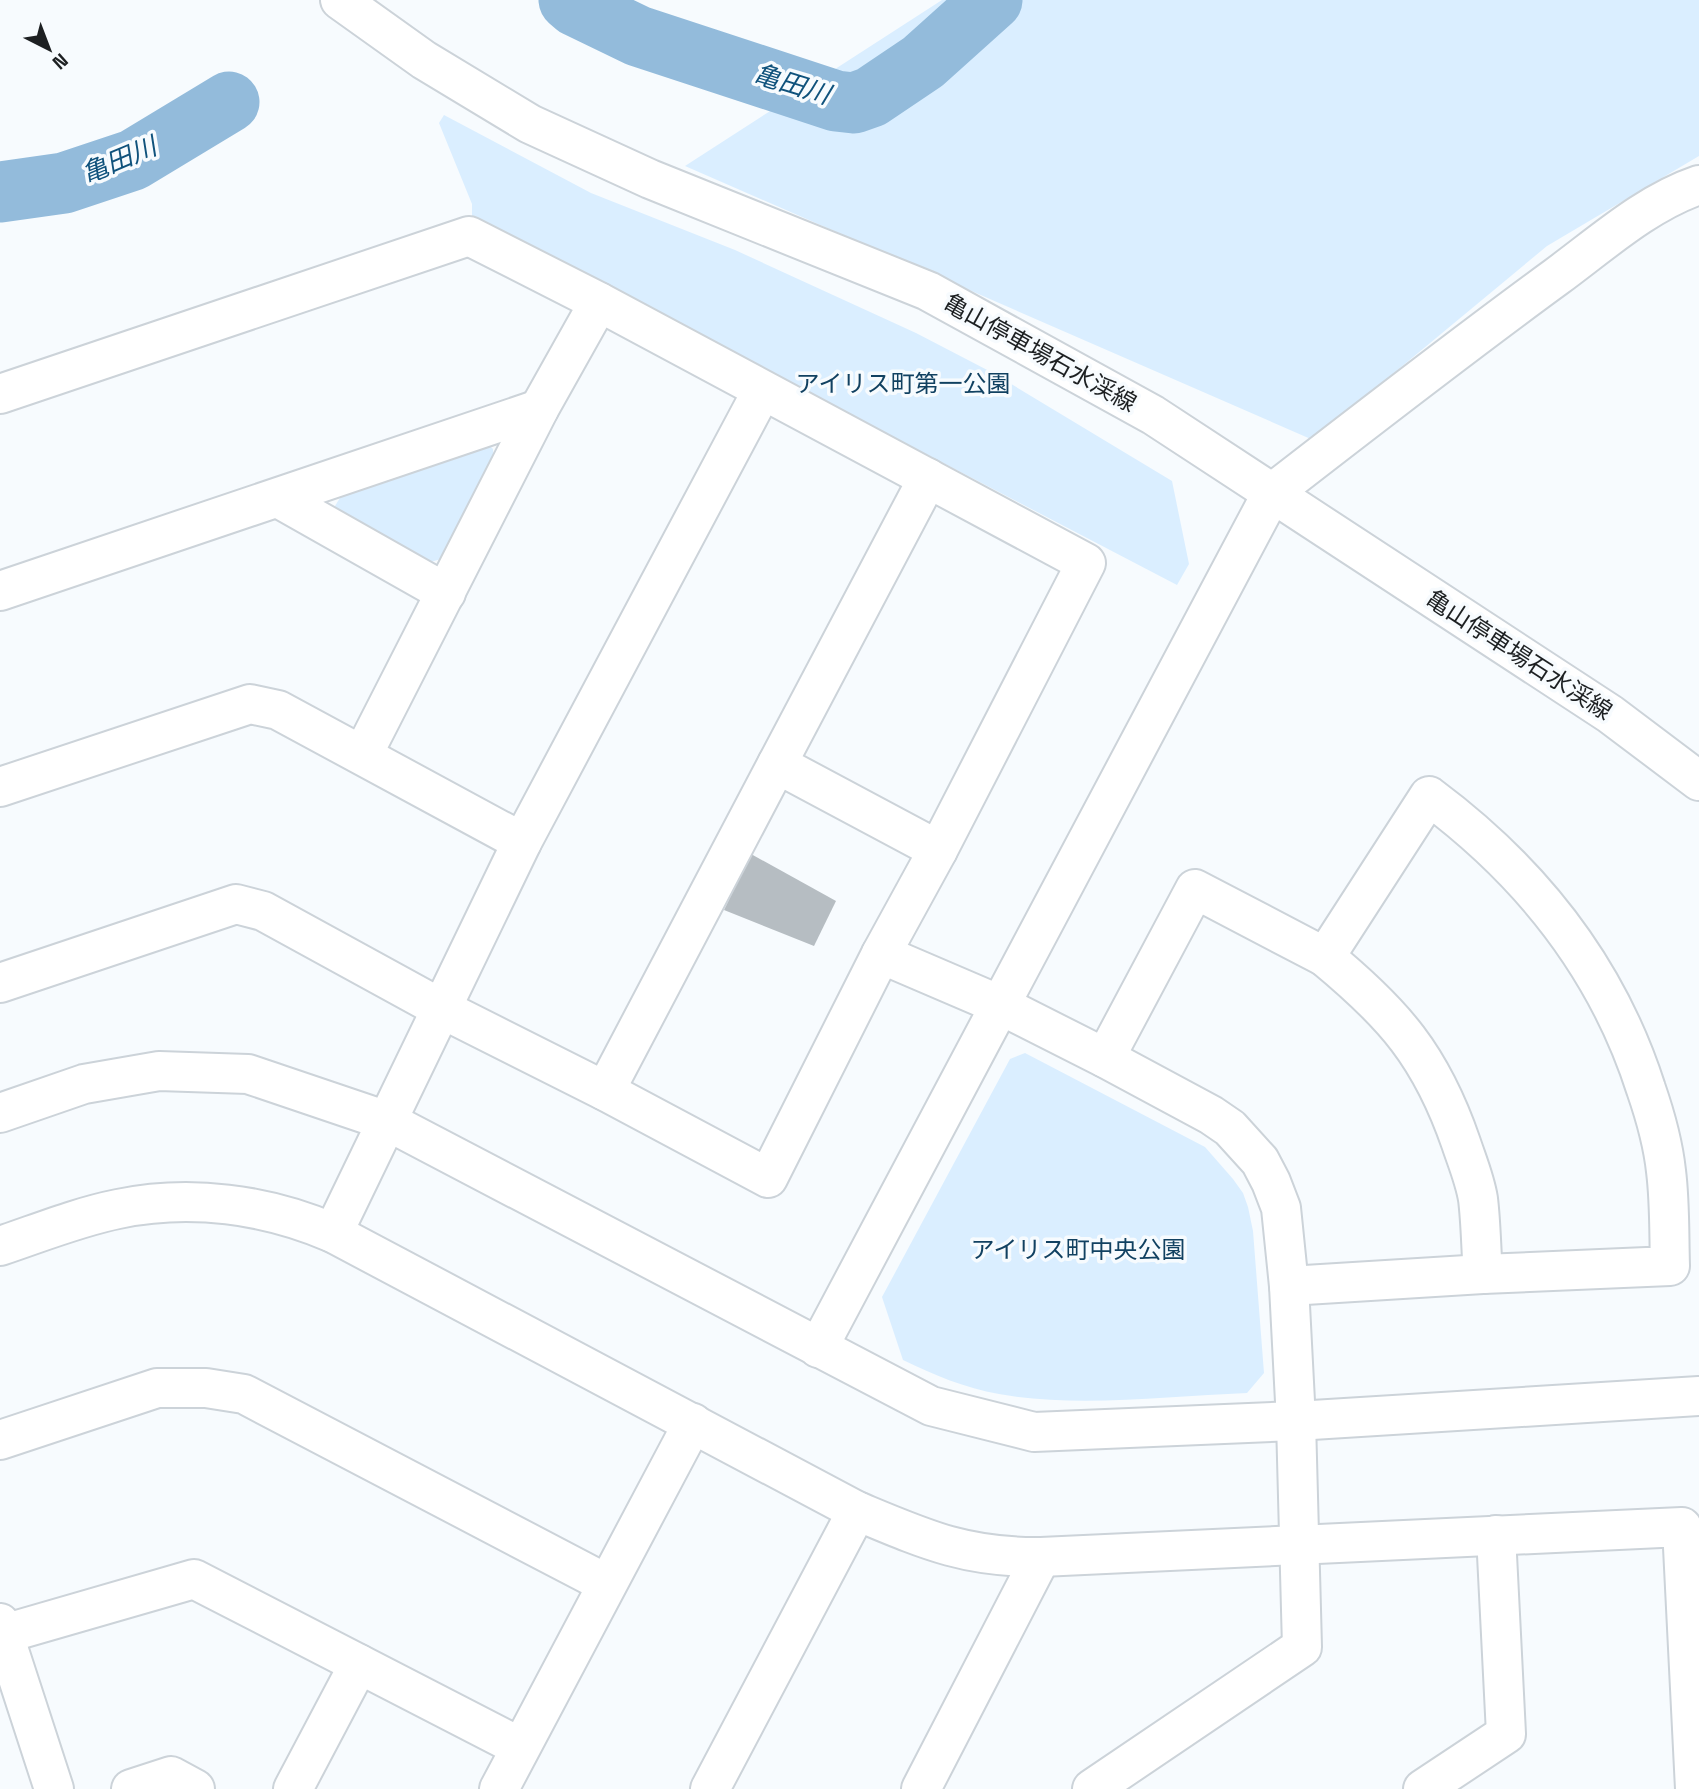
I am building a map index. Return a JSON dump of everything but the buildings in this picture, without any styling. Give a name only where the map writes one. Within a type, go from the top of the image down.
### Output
[{"type":"street","name":"亀山停車場石水渓線","points":[[340,0],[424,60],[530,124],[650,178],[928,291],[1153,415],[1610,715],[1699,780]]},
{"type":"street","points":[[818,1348],[1272,493],[1447,357],[1638,217],[1679,192],[1699,185]]},
{"type":"street","points":[[0,394],[469,236],[599,302],[1086,563],[938,850],[881,954],[768,1178],[605,1091],[440,1008],[263,911],[236,904],[0,983]]},
{"type":"street","points":[[362,754],[539,409],[599,302]]},
{"type":"street","points":[[333,1233],[522,842],[762,391]]},
{"type":"street","points":[[0,591],[539,409]]},
{"type":"street","points":[[605,1091],[928,478]]},
{"type":"street","points":[[278,498],[446,593]]},
{"type":"street","points":[[0,787],[250,704],[278,710],[522,842]]},
{"type":"street","points":[[776,764],[938,850]]},
{"type":"street","points":[[1289,1286],[1670,1266],[1666,1171],[1656,1117],[1617,1012],[1562,924],[1524,880],[1463,822],[1429,796],[1325,957]]},
{"type":"street","points":[[1105,1058],[1195,889],[1325,957],[1383,1009],[1407,1036],[1432,1074],[1451,1115],[1478,1198],[1483,1274]]},
{"type":"street","points":[[881,954],[1000,1005],[1211,1115],[1230,1128],[1260,1161],[1281,1209],[1289,1286],[1296,1421],[1302,1647],[1092,1789]]},
{"type":"street","points":[[0,1113],[83,1084],[159,1071],[248,1074],[387,1122],[931,1406],[1034,1432],[1296,1421],[1699,1396]]},
{"type":"street","points":[[0,1246],[118,1209],[171,1201],[243,1205],[313,1224],[857,1511],[936,1544],[969,1552],[1005,1558],[1041,1557],[1682,1527],[1695,1789]]},
{"type":"street","points":[[0,1440],[156,1388],[206,1388],[244,1394],[607,1584]]},
{"type":"street","points":[[499,1789],[693,1423]]},
{"type":"street","points":[[710,1789],[857,1511]]},
{"type":"street","points":[[1423,1789],[1506,1734],[1496,1535]]},
{"type":"street","points":[[921,1789],[1041,1557]]},
{"type":"street","points":[[54,1789],[1,1631],[194,1578],[520,1748]]},
{"type":"street","points":[[293,1789],[359,1664]]},
{"type":"street","points":[[131,1789],[171,1776],[195,1789]]},
{"type":"green space","points":[[942,0],[1699,0],[1699,156],[1547,246],[1313,440],[685,166]]},
{"type":"green space","name":"アイリス町第一公園","points":[[444,115],[591,193],[735,250],[916,333],[993,373],[1172,481],[1189,564],[1177,585],[472,217],[472,204],[439,123]]},
{"type":"green space","points":[[486,443],[493,449],[494,470],[448,557],[427,563],[336,516],[335,506],[343,493]]},
{"type":"green space","name":"アイリス町中央公園","points":[[1025,1053],[1205,1147],[1243,1193],[1253,1231],[1264,1373],[1247,1393],[1091,1401],[1029,1398],[974,1388],[903,1360],[882,1297],[1010,1059]]},
{"type":"waterway","name":"亀田川","points":[[569,0],[638,36],[836,101],[854,103],[871,97],[923,62],[992,0]]},
{"type":"waterway","name":"亀田川","points":[[0,192],[64,183],[133,160],[229,102]]}]
